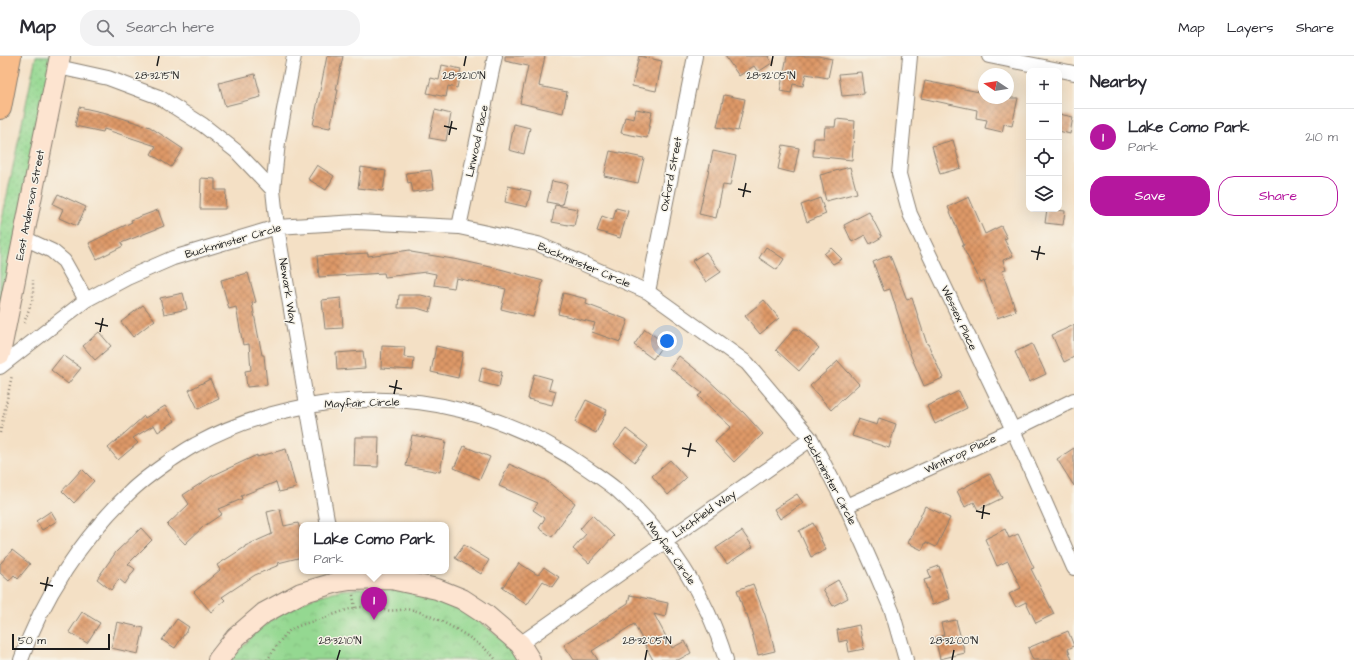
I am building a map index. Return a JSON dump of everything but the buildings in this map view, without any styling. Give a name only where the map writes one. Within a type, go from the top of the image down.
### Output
[{"type":"highway","points":[[0,108],[10,56]]},
{"type":"street","name":"Newark Way","points":[[294,56],[278,142],[273,190],[277,227],[327,522]]},
{"type":"street","name":"Linwood Place","points":[[458,227],[494,56]]},
{"type":"street","name":"Oxford Street","points":[[648,292],[695,56]]},
{"type":"street","name":"Wessex Place","points":[[910,56],[899,174],[910,214],[1013,430],[1074,568]]},
{"type":"street","points":[[995,57],[1074,73]]},
{"type":"street","points":[[59,61],[159,97],[203,125],[236,151],[273,190]]},
{"type":"street","name":"East Anderson Street","points":[[0,354],[59,61]]},
{"type":"street","name":"Buckminster Circle","points":[[6,370],[86,300],[127,278],[173,258],[277,227],[357,222],[458,227],[538,244],[648,292],[747,363],[811,439],[846,506],[878,578],[889,604],[906,660]]},
{"type":"street","points":[[24,238],[52,252],[64,261],[86,300]]},
{"type":"street","name":"Mayfair Circle","points":[[20,660],[39,614],[68,566],[100,524],[131,490],[160,468],[194,445],[232,427],[270,413],[307,405],[364,400],[408,401],[457,409],[482,416],[526,434],[577,462],[616,489],[642,514],[665,542],[693,584],[707,610],[721,642],[726,660]]},
{"type":"street","name":"Winthrop Place","points":[[846,506],[1013,430],[1074,400]]},
{"type":"street","name":"Litchfield Way","points":[[525,652],[665,542],[811,439]]},
{"type":"street","points":[[218,660],[236,637],[264,613],[301,593],[350,580],[391,579],[437,589],[462,599],[485,614],[525,652]]},
{"type":"path","points":[[23,326],[33,298],[33,277]]},
{"type":"path","points":[[0,433],[6,370]]},
{"type":"path","points":[[342,583],[355,608]]},
{"type":"path","points":[[267,660],[289,631],[301,625],[340,612],[364,607],[390,611],[405,609],[420,612],[465,634],[484,648],[496,660]]},
{"type":"green space","points":[[36,56],[53,56],[0,316],[0,229]]},
{"type":"green space","points":[[380,587],[435,598],[458,608],[482,623],[493,632],[503,641],[519,660],[230,660],[260,628],[284,611],[312,598],[340,590]]},
{"type":"place","name":"Lake Como Park","points":[[374,620]]}]
